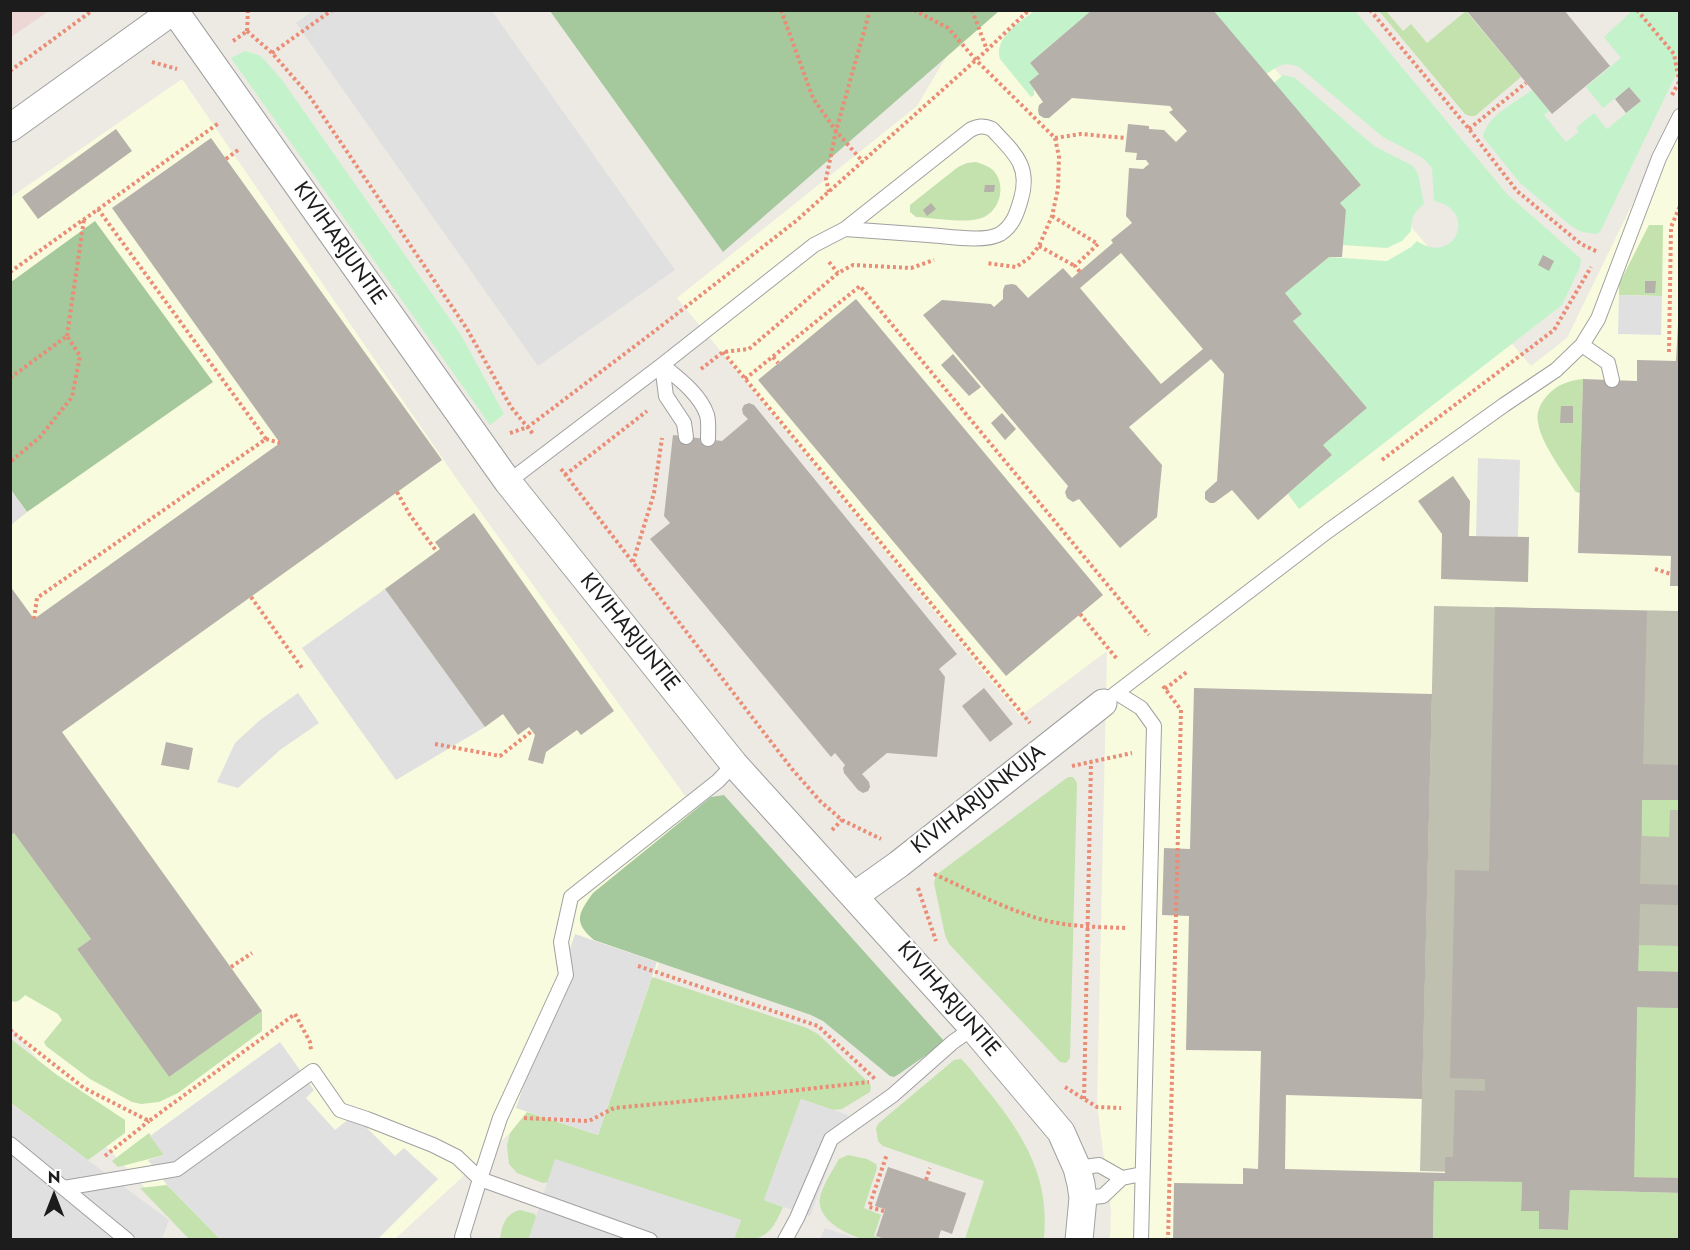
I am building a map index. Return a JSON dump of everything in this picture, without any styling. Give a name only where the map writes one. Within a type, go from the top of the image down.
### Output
[{"type":"street","name":"KIVIHARJUNTIE","points":[[10,128],[174,10],[508,482],[734,765],[974,1028],[1061,1132],[1077,1168],[1083,1198],[1079,1239]]},
{"type":"street","name":"KIVIHARJUNKUJA","points":[[855,896],[1110,698]]},
{"type":"lane","points":[[1110,698],[1328,531],[1556,370],[1582,345],[1598,319],[1659,158],[1680,116]]},
{"type":"lane","points":[[508,482],[814,245],[845,229],[946,147],[975,128],[986,126],[992,129],[1020,160],[1024,182],[1017,213],[1008,227],[994,237],[971,238],[845,229]]},
{"type":"lane","points":[[1582,345],[1608,363],[1612,380]]},
{"type":"lane","points":[[662,364],[684,383],[701,403],[706,414],[708,439]]},
{"type":"lane","points":[[662,364],[663,398],[684,423],[686,437]]},
{"type":"lane","points":[[1110,698],[1141,708],[1154,726],[1141,1239]]},
{"type":"lane","points":[[464,1239],[462,1237],[500,1118],[566,975],[561,942],[571,897],[718,781],[734,765]]},
{"type":"lane","points":[[785,1239],[797,1218],[831,1138],[893,1095],[953,1042],[974,1028]]},
{"type":"lane","points":[[64,1188],[177,1169],[313,1071],[340,1110],[434,1145],[457,1157],[480,1179],[650,1239]]},
{"type":"lane","points":[[10,1144],[127,1239]]},
{"type":"lane","points":[[1077,1168],[1099,1165],[1122,1178]]},
{"type":"lane","points":[[1083,1198],[1103,1196],[1122,1178],[1142,1174]]},
{"type":"path","points":[[10,71],[93,10]]},
{"type":"path","points":[[248,10],[247,31],[272,52],[308,94],[466,329],[511,407],[799,777],[821,802],[842,820],[881,840],[916,884],[939,950]]},
{"type":"path","points":[[272,52],[332,10]]},
{"type":"path","points":[[781,10],[813,98],[836,131],[863,162]]},
{"type":"path","points":[[829,192],[826,179],[836,131],[870,10]]},
{"type":"path","points":[[914,10],[948,28],[976,60],[1054,138],[1059,157],[1058,189],[1052,216],[1039,246],[1029,258],[1016,267],[978,263]]},
{"type":"path","points":[[972,10],[987,50]]},
{"type":"path","points":[[480,444],[528,427],[796,221],[1029,10]]},
{"type":"path","points":[[1370,10],[1469,129],[1517,191],[1581,244],[1599,252],[1554,330],[1376,465]]},
{"type":"path","points":[[1637,10],[1674,54],[1679,80],[1669,102]]},
{"type":"path","points":[[152,62],[180,69]]},
{"type":"path","points":[[1469,129],[1526,83]]},
{"type":"path","points":[[10,272],[222,120]]},
{"type":"path","points":[[1054,138],[1081,134],[1126,138]]},
{"type":"path","points":[[226,159],[242,148]]},
{"type":"path","points":[[1669,352],[1671,227],[1680,206]]},
{"type":"path","points":[[98,209],[266,439],[280,443]]},
{"type":"path","points":[[1052,216],[1098,244],[1075,266]]},
{"type":"path","points":[[10,462],[40,437],[72,398],[80,356],[67,336],[84,219]]},
{"type":"path","points":[[1039,246],[1075,266],[1080,272]]},
{"type":"path","points":[[684,383],[723,352],[749,349],[838,273],[853,265],[911,268],[933,260],[944,261]]},
{"type":"path","points":[[745,379],[860,286],[1149,636],[1142,641]]},
{"type":"path","points":[[10,378],[67,336]]},
{"type":"path","points":[[723,352],[1031,724]]},
{"type":"path","points":[[773,357],[778,363]]},
{"type":"path","points":[[565,475],[663,398]]},
{"type":"path","points":[[633,563],[654,493],[662,437],[663,398]]},
{"type":"path","points":[[34,619],[37,598],[266,439]]},
{"type":"path","points":[[397,492],[410,515],[437,552]]},
{"type":"path","points":[[1655,569],[1671,574]]},
{"type":"path","points":[[251,597],[302,668]]},
{"type":"path","points":[[1080,614],[1117,659],[1125,653]]},
{"type":"path","points":[[435,744],[500,756],[532,731]]},
{"type":"path","points":[[1084,1099],[1091,762]]},
{"type":"path","points":[[928,871],[1002,905],[1041,919],[1088,927]]},
{"type":"path","points":[[231,968],[252,953]]},
{"type":"path","points":[[500,1118],[589,1121],[614,1108],[877,1081],[818,1026],[638,966]]},
{"type":"path","points":[[10,1030],[84,1088],[148,1121],[295,1014],[310,1042],[313,1071]]},
{"type":"path","points":[[1058,1083],[1097,1107]]},
{"type":"path","points":[[884,1211],[869,1207],[887,1154]]},
{"type":"path","points":[[926,1180],[930,1168]]},
{"type":"shaded area","points":[[11,10],[49,10],[49,11],[11,37]]},
{"type":"shaded area","points":[[314,10],[492,11],[675,270],[538,366],[296,23]]},
{"type":"shaded area","points":[[987,11],[1225,11],[1531,366],[1567,338],[1679,108],[1679,1239],[1110,1239],[1111,1211],[1097,1105],[1107,651],[1020,716],[677,298],[917,106],[943,62],[975,20]]},
{"type":"shaded area","points":[[182,79],[456,478],[706,825],[591,1161],[510,1133],[395,1239],[193,1239],[106,1146],[11,1026],[11,197]]},
{"type":"shaded area","points":[[1619,295],[1662,296],[1661,335],[1618,334]]},
{"type":"shaded area","points":[[1478,458],[1520,460],[1518,537],[1476,536]]},
{"type":"shaded area","points":[[11,490],[27,512],[10,525]]},
{"type":"shaded area","points":[[385,589],[485,727],[396,780],[302,648]]},
{"type":"shaded area","points":[[1434,606],[1679,611],[1679,1178],[1420,1171]]},
{"type":"shaded area","points":[[298,693],[319,723],[280,750],[238,788],[217,782],[235,743],[260,720]]},
{"type":"shaded area","points":[[575,934],[657,962],[598,1135],[516,1108]]},
{"type":"shaded area","points":[[280,1042],[314,1090],[306,1098],[335,1130],[354,1115],[395,1156],[404,1148],[438,1179],[378,1239],[220,1239],[167,1185],[148,1160],[164,1155],[150,1136]]},
{"type":"shaded area","points":[[801,1099],[848,1115],[810,1216],[764,1200]]},
{"type":"shaded area","points":[[10,1103],[169,1220],[162,1239],[11,1239]]},
{"type":"shaded area","points":[[555,1159],[741,1220],[734,1239],[529,1238]]},
{"type":"shaded area","points":[[825,1228],[858,1239],[820,1239]]},
{"type":"green space","points":[[1633,10],[1679,11],[1679,68],[1600,232],[1597,234],[1582,232],[1571,226],[1520,183],[1483,137],[1490,122],[1496,116],[1532,90],[1549,111],[1544,115],[1566,142],[1579,132],[1576,128],[1594,113],[1607,129],[1641,101],[1629,87],[1603,108],[1586,87],[1621,58],[1604,37]]},
{"type":"green space","points":[[550,11],[999,11],[723,252]]},
{"type":"green space","points":[[1034,11],[1092,11],[1030,63],[1039,74],[1029,82],[1034,89],[1034,95],[1031,97],[1000,59],[999,51],[1009,31]]},
{"type":"green space","points":[[1213,11],[1355,11],[1507,194],[1581,259],[1580,267],[1562,305],[1299,509],[1288,494],[1332,455],[1323,445],[1367,408],[1293,321],[1302,314],[1285,293],[1329,257],[1387,261],[1417,241],[1430,247],[1442,247],[1451,242],[1457,234],[1458,224],[1456,215],[1448,206],[1434,201],[1432,168],[1423,158],[1383,137],[1299,67],[1289,64],[1282,65],[1266,74]]},
{"type":"green space","points":[[1379,11],[1386,11],[1403,31],[1411,24],[1427,43],[1466,11],[1521,77],[1475,116],[1465,114]]},
{"type":"green space","points":[[245,51],[261,56],[282,80],[461,335],[504,414],[490,425],[231,58]]},
{"type":"green space","points":[[1283,75],[1295,78],[1374,146],[1413,166],[1418,174],[1424,204],[1415,213],[1411,231],[1402,241],[1387,248],[1343,245],[1346,210],[1340,203],[1361,185],[1274,83]]},
{"type":"green space","points":[[976,162],[993,170],[998,177],[999,199],[991,212],[978,219],[964,221],[916,217],[910,212],[910,205],[958,167]]},
{"type":"green space","points":[[95,221],[213,382],[27,512],[11,490],[11,282]]},
{"type":"green space","points":[[1649,225],[1663,225],[1662,296],[1619,295],[1619,284]]},
{"type":"green space","points":[[1583,379],[1580,493],[1576,492],[1543,439],[1538,415],[1542,403],[1554,389],[1568,382]]},
{"type":"green space","points":[[1068,777],[1073,777],[1077,783],[1070,1058],[1066,1063],[1060,1062],[949,944],[934,883],[936,875]]},
{"type":"green space","points":[[724,795],[945,1042],[899,1074],[894,1077],[890,1076],[823,1021],[811,1015],[594,940],[587,934],[580,923],[580,918],[581,912],[593,893],[711,797]]},
{"type":"green space","points":[[1642,800],[1679,800],[1679,810],[1670,810],[1669,837],[1642,836]]},
{"type":"green space","points":[[14,833],[91,939],[77,949],[169,1077],[262,1011],[262,1031],[178,1093],[159,1102],[141,1104],[132,1102],[90,1079],[46,1046],[44,1042],[62,1020],[58,1014],[25,995],[20,1000],[11,1001],[10,836]]},
{"type":"green space","points":[[1639,945],[1679,946],[1679,972],[1638,971]]},
{"type":"green space","points":[[652,977],[807,1028],[818,1034],[871,1086],[870,1092],[842,1109],[833,1110],[801,1099],[764,1200],[783,1207],[773,1227],[765,1235],[749,1240],[734,1239],[741,1220],[555,1160],[548,1182],[543,1183],[517,1173],[509,1164],[507,1146],[510,1133],[527,1112],[598,1135]]},
{"type":"green space","points":[[1637,1007],[1679,1008],[1679,1178],[1634,1177]]},
{"type":"green space","points":[[11,1039],[57,1075],[125,1120],[125,1133],[88,1160],[11,1103]]},
{"type":"green space","points":[[961,1059],[1001,1108],[1024,1142],[1032,1159],[1043,1197],[1044,1239],[965,1239],[984,1181],[883,1146],[878,1141],[876,1128],[879,1123],[954,1060]]},
{"type":"green space","points":[[149,1133],[164,1155],[118,1167],[112,1161]]},
{"type":"green space","points":[[848,1155],[867,1159],[876,1164],[877,1168],[864,1208],[881,1215],[874,1236],[883,1239],[868,1240],[852,1235],[835,1226],[823,1213],[820,1197],[823,1187],[839,1159]]},
{"type":"green space","points":[[1434,1181],[1522,1182],[1521,1211],[1539,1211],[1539,1229],[1568,1230],[1570,1190],[1679,1193],[1679,1239],[1433,1240]]},
{"type":"green space","points":[[167,1185],[220,1239],[189,1239],[140,1188]]},
{"type":"green space","points":[[520,1210],[535,1214],[529,1238],[532,1239],[500,1240],[505,1221],[511,1214]]},
{"type":"building","points":[[1092,10],[1213,10],[1361,185],[1340,203],[1346,210],[1342,257],[1329,257],[1285,293],[1302,314],[1293,321],[1367,408],[1323,445],[1332,455],[1258,520],[1232,490],[1214,503],[1205,499],[1205,492],[1217,481],[1224,374],[1211,359],[1129,427],[1162,465],[1157,517],[1120,548],[1079,499],[1073,502],[1067,498],[1065,492],[1068,486],[923,315],[942,300],[991,304],[994,307],[1003,299],[1005,285],[1016,285],[1028,298],[1063,268],[1072,278],[1113,243],[1111,240],[1132,223],[1126,216],[1129,168],[1143,169],[1149,164],[1146,160],[1136,160],[1137,153],[1125,152],[1128,124],[1164,130],[1176,142],[1187,131],[1169,112],[1173,110],[1170,106],[1072,98],[1049,118],[1044,118],[1039,115],[1038,110],[1039,105],[1043,102],[1029,82],[1039,74],[1030,63]],"holes":[[[1121,253],[1203,349],[1161,384],[1080,288]]]},
{"type":"building","points":[[1466,10],[1564,10],[1610,66],[1552,114]]},
{"type":"building","points":[[1629,87],[1641,101],[1626,113],[1615,99]]},
{"type":"building","points":[[116,129],[132,151],[38,219],[22,197]]},
{"type":"building","points":[[211,138],[442,460],[62,732],[262,1011],[169,1077],[77,949],[91,939],[14,833],[10,836],[10,586],[34,619],[280,443],[112,208]]},
{"type":"building","points":[[985,185],[995,185],[994,192],[984,192]]},
{"type":"building","points":[[931,203],[936,209],[927,216],[923,210]]},
{"type":"building","points":[[1543,255],[1554,261],[1549,271],[1538,265]]},
{"type":"building","points":[[1645,281],[1656,281],[1655,293],[1645,293]]},
{"type":"building","points":[[856,299],[1103,595],[1006,676],[758,380]]},
{"type":"building","points":[[1678,324],[1680,324],[1680,586],[1670,586],[1671,556],[1578,553],[1583,379],[1637,381],[1637,360],[1676,361]]},
{"type":"building","points":[[953,354],[981,387],[969,396],[941,365]]},
{"type":"building","points":[[749,403],[754,405],[957,654],[939,669],[945,677],[937,757],[887,753],[862,774],[870,787],[863,793],[844,773],[845,765],[835,753],[831,757],[650,539],[670,523],[664,516],[673,435],[722,441],[748,419],[742,409]]},
{"type":"building","points":[[1561,406],[1573,406],[1573,423],[1560,423]]},
{"type":"building","points":[[1002,413],[1016,429],[1005,440],[991,423]]},
{"type":"building","points":[[1453,476],[1470,501],[1469,536],[1529,537],[1528,582],[1441,579],[1442,534],[1418,501]]},
{"type":"building","points":[[474,513],[614,711],[581,735],[577,730],[546,752],[543,764],[528,760],[535,735],[529,727],[518,735],[503,714],[485,727],[385,589],[440,549],[435,542]]},
{"type":"building","points":[[1495,607],[1647,611],[1643,764],[1680,765],[1680,800],[1642,800],[1640,884],[1680,885],[1680,905],[1640,904],[1638,971],[1680,972],[1680,1008],[1637,1007],[1634,1177],[1680,1178],[1680,1193],[1570,1190],[1568,1230],[1539,1229],[1539,1211],[1521,1211],[1522,1182],[1434,1181],[1433,1240],[1173,1240],[1174,1183],[1243,1184],[1243,1168],[1258,1169],[1261,1051],[1186,1050],[1189,916],[1162,915],[1164,848],[1190,849],[1194,688],[1432,694],[1422,1099],[1286,1095],[1285,1169],[1445,1173],[1445,1157],[1453,1157],[1455,1090],[1485,1091],[1485,1079],[1450,1078],[1455,870],[1489,871]]},
{"type":"building","points":[[984,688],[1013,724],[990,742],[962,706]]},
{"type":"building","points":[[166,742],[193,748],[189,770],[161,765]]},
{"type":"building","points":[[888,1167],[966,1193],[952,1234],[941,1230],[938,1240],[887,1240],[876,1236],[885,1209],[875,1206]]}]
